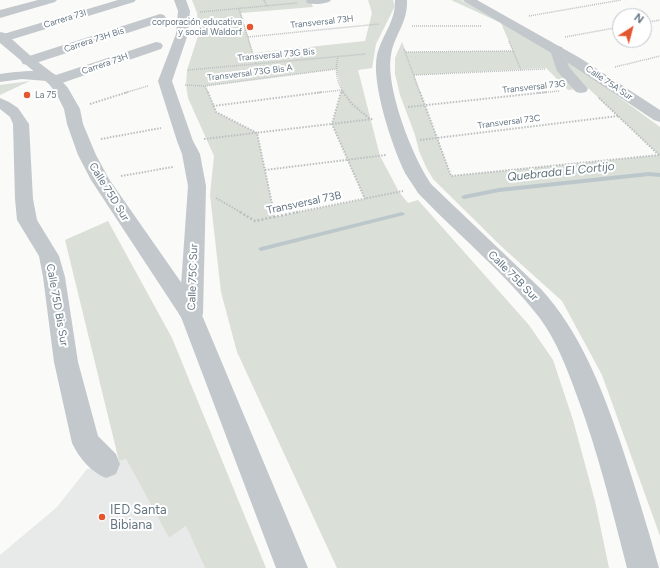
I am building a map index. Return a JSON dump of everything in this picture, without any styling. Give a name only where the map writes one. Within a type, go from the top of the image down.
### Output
[{"type":"street","points":[[0,14],[51,0]]},
{"type":"street","name":"Carrera 73I","points":[[1,38],[130,0]]},
{"type":"street","points":[[311,1],[325,0]]},
{"type":"street","name":"Calle 75B Sur","points":[[401,0],[401,12],[397,24],[395,52],[383,62],[383,77],[403,148],[412,171],[436,200],[521,283],[547,312],[564,336],[584,378],[603,431],[628,512],[643,568]]},
{"type":"street","name":"Calle 75A Sur","points":[[469,0],[593,72],[660,117]]},
{"type":"street","points":[[166,80],[182,34],[182,7]]},
{"type":"street","name":"Carrera 73H Bis","points":[[28,61],[160,18]]},
{"type":"street","name":"Calle 75D Sur","points":[[1,38],[52,79],[63,91],[72,109],[75,124],[87,155],[100,180],[191,314]]},
{"type":"street","name":"Carrera 73H","points":[[52,79],[156,46]]},
{"type":"street","name":"Calle 75A Sur","points":[[557,50],[562,68],[585,89]]},
{"type":"street","points":[[0,78],[22,75],[52,79]]},
{"type":"street","name":"Calle 75C Sur","points":[[166,80],[185,142],[191,154],[196,186],[191,314],[292,568]]},
{"type":"street","name":"Calle 75D Bis Sur","points":[[0,103],[10,108],[18,116],[21,124],[24,199],[27,220],[48,256],[54,276],[66,362],[86,443],[106,464]]},
{"type":"path","points":[[264,0],[267,6]]},
{"type":"path","points":[[504,20],[621,0]]},
{"type":"path","points":[[182,7],[239,9],[311,1]]},
{"type":"path","points":[[239,9],[256,64]]},
{"type":"path","points":[[397,24],[395,52],[414,75],[451,176],[659,155],[618,116],[585,89]]},
{"type":"path","name":"Transversal 73H","points":[[248,37],[397,24],[487,26]]},
{"type":"path","points":[[542,42],[612,29]]},
{"type":"path","points":[[395,52],[513,51]]},
{"type":"path","name":"Transversal 73G Bis","points":[[72,109],[166,80],[256,64],[395,52]]},
{"type":"path","points":[[338,56],[336,69],[346,98],[359,112],[370,119]]},
{"type":"path","points":[[593,72],[660,56]]},
{"type":"path","points":[[414,75],[562,68]]},
{"type":"path","name":"Transversal 73G Bis A","points":[[166,80],[186,85],[206,86],[336,69]]},
{"type":"path","points":[[206,86],[216,112],[257,133],[275,217]]},
{"type":"path","name":"Transversal 73G","points":[[185,142],[370,119],[425,105],[585,89]]},
{"type":"path","points":[[213,106],[342,90]]},
{"type":"path","points":[[342,90],[332,124],[365,199]]},
{"type":"path","name":"Transversal 73C","points":[[265,170],[348,160],[403,148],[437,138],[618,116]]},
{"type":"path","points":[[117,136],[179,124]]},
{"type":"path","points":[[134,174],[193,164]]},
{"type":"path","name":"Transversal 73B","points":[[196,186],[255,221],[424,186]]},
{"type":"shaded area","points":[[192,0],[310,0],[313,7],[241,13],[253,53],[365,41],[372,13],[368,0],[393,0],[395,6],[376,44],[372,68],[358,70],[380,156],[399,192],[408,203],[418,200],[529,325],[553,360],[573,420],[595,501],[609,568],[337,568],[237,352],[221,292],[210,195],[214,156],[188,98],[186,85],[187,70],[199,33],[197,13]],"holes":[[[336,69],[342,90],[332,124],[365,199],[275,217],[257,133],[216,112],[206,86]]]},
{"type":"shaded area","points":[[451,0],[461,0],[575,65],[660,127],[660,536],[602,375],[562,301],[502,247],[433,179],[419,151],[415,135],[400,95],[395,74],[395,58],[402,42],[406,52],[513,51],[501,23]],"holes":[[[546,68],[568,90],[588,88],[659,155],[451,176],[414,75]]]},
{"type":"shaded area","points":[[30,81],[0,95],[0,85]]},
{"type":"shaded area","points":[[108,221],[172,338],[266,568],[205,568],[186,526],[169,538],[126,459],[119,461],[65,240]]},
{"type":"shaded area","name":"IED Santa Bibiana","points":[[126,459],[169,538],[186,526],[205,568],[0,568],[0,555],[57,507],[87,469]]},
{"type":"waterway","name":"Quebrada El Cortijo","points":[[464,197],[499,190],[649,174],[660,175]]},
{"type":"waterway","name":"Quebrada El Cortijo","points":[[261,249],[402,214]]},
{"type":"place","name":"corporación educativa y social Waldorf","points":[[250,27]]},
{"type":"place","name":"La 75","points":[[27,95]]},
{"type":"place","name":"IED Santa Bibiana","points":[[102,517]]}]
